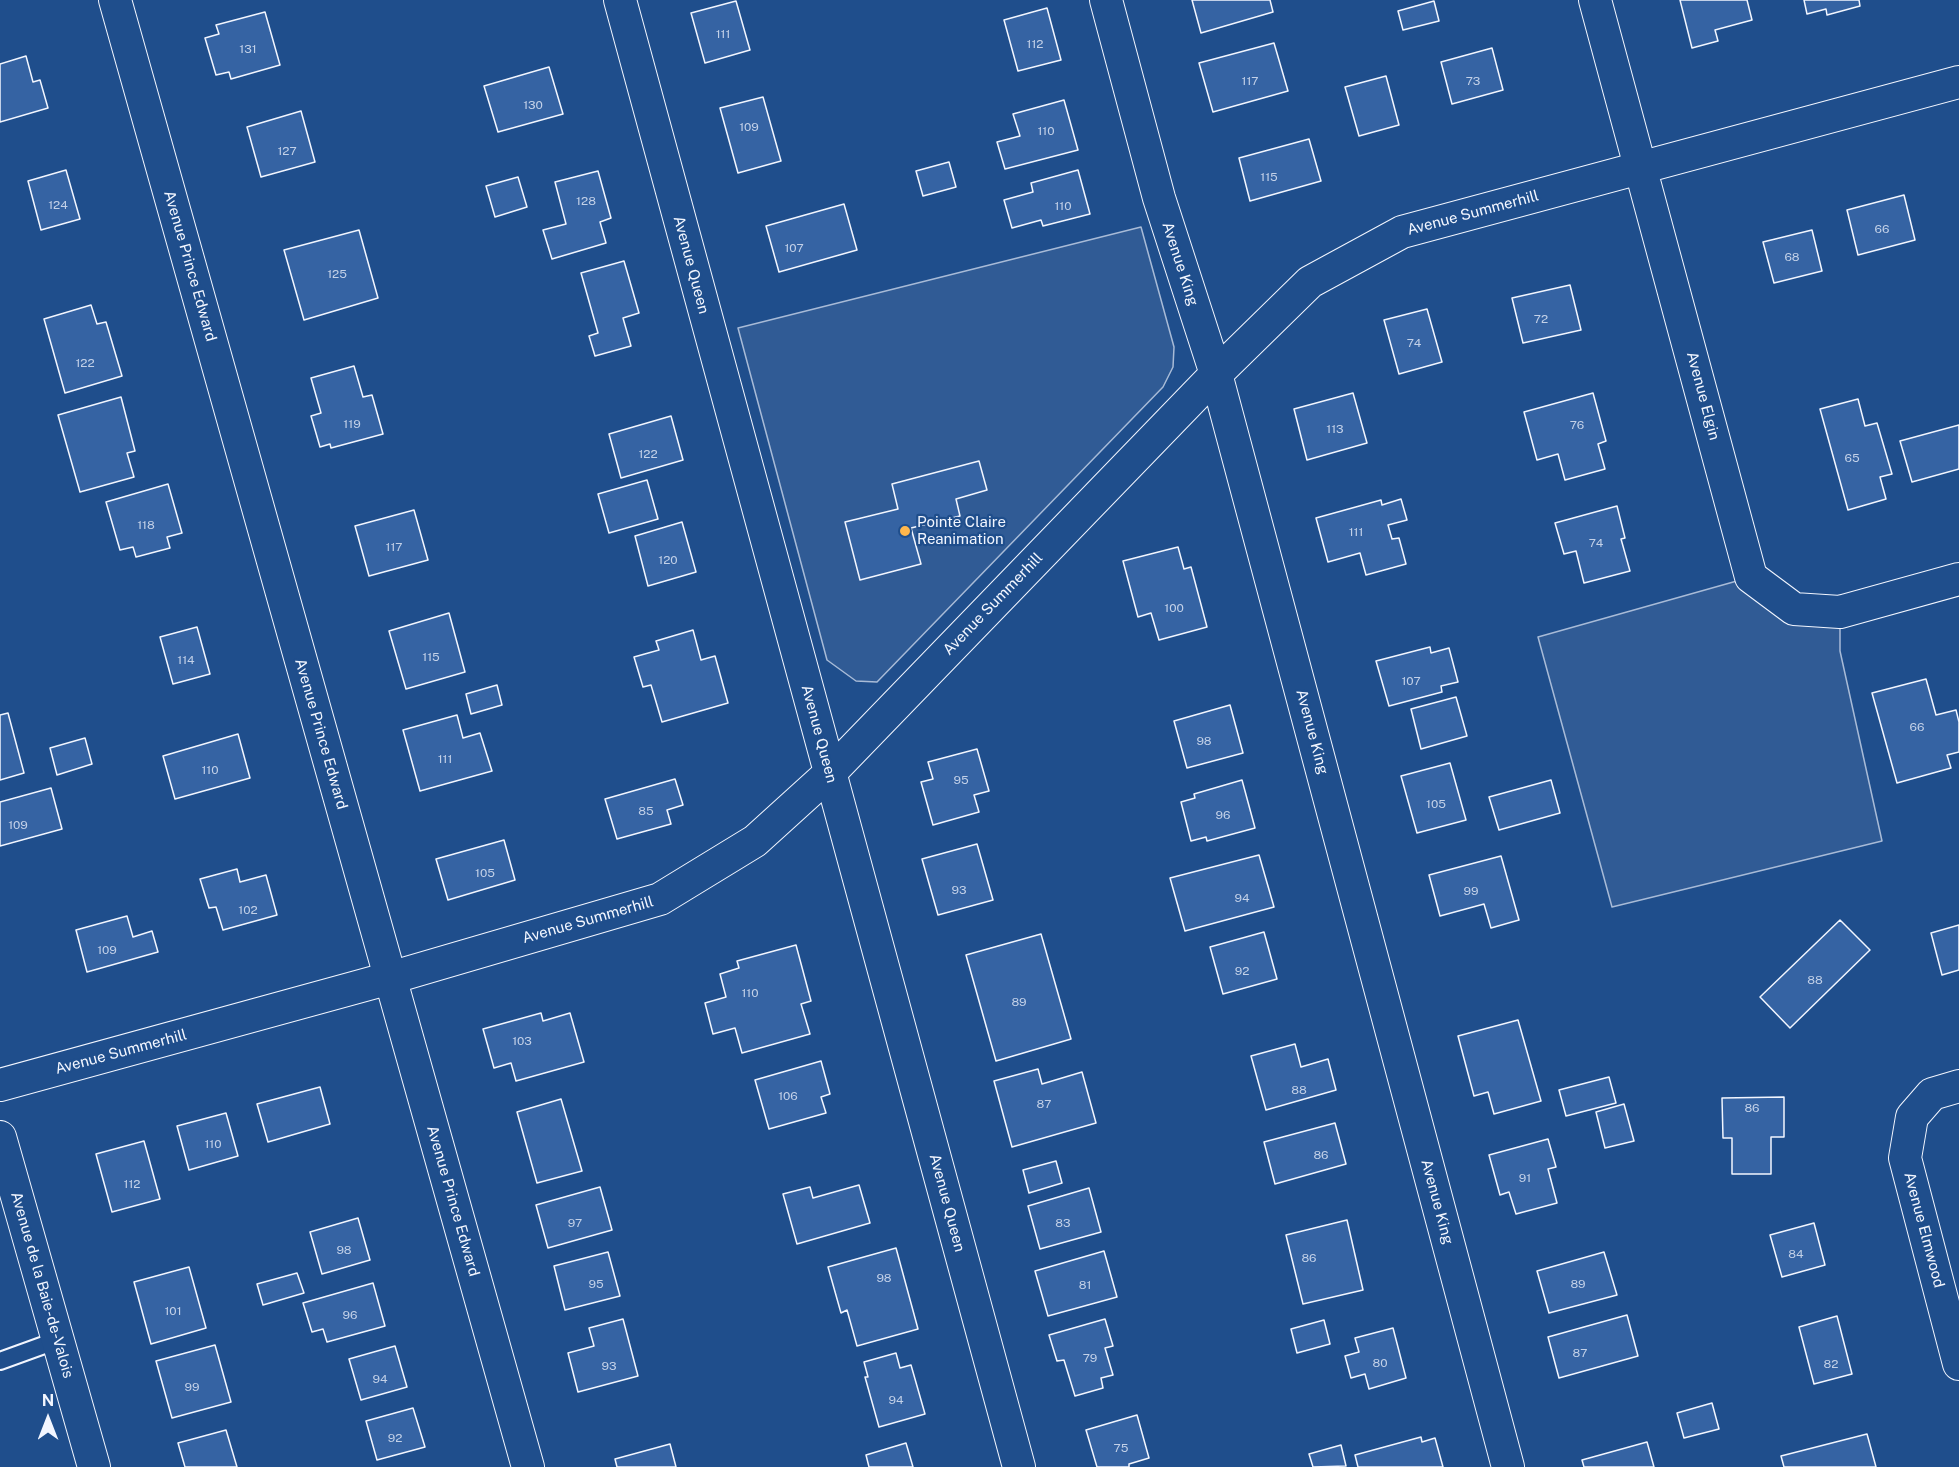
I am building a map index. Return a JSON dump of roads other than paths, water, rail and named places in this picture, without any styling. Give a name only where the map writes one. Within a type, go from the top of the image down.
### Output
[{"type":"street","name":"Avenue Prince Edward","points":[[115,0],[528,1467]]},
{"type":"street","name":"Avenue Queen","points":[[620,0],[1019,1467]]},
{"type":"street","name":"Avenue King","points":[[1106,0],[1159,198],[1216,374],[1508,1467]]},
{"type":"street","name":"Avenue Elgin","points":[[1595,0],[1751,577],[1794,609],[1839,612],[1959,579]]},
{"type":"street","name":"Avenue Summerhill","points":[[0,1085],[390,978],[660,899],[755,842],[830,773],[1216,374],[1310,282],[1402,232],[1959,82]]},
{"type":"street","name":"Avenue Elmwood","points":[[1959,1086],[1932,1094],[1912,1117],[1905,1158],[1959,1364]]},
{"type":"street","name":"Avenue de la Baie-de-Valois","points":[[0,1137],[94,1467]]},
{"type":"lane","points":[[0,1361],[58,1340]]},
{"type":"place","name":"Pointe Claire Reanimation","points":[[905,531]]}]
